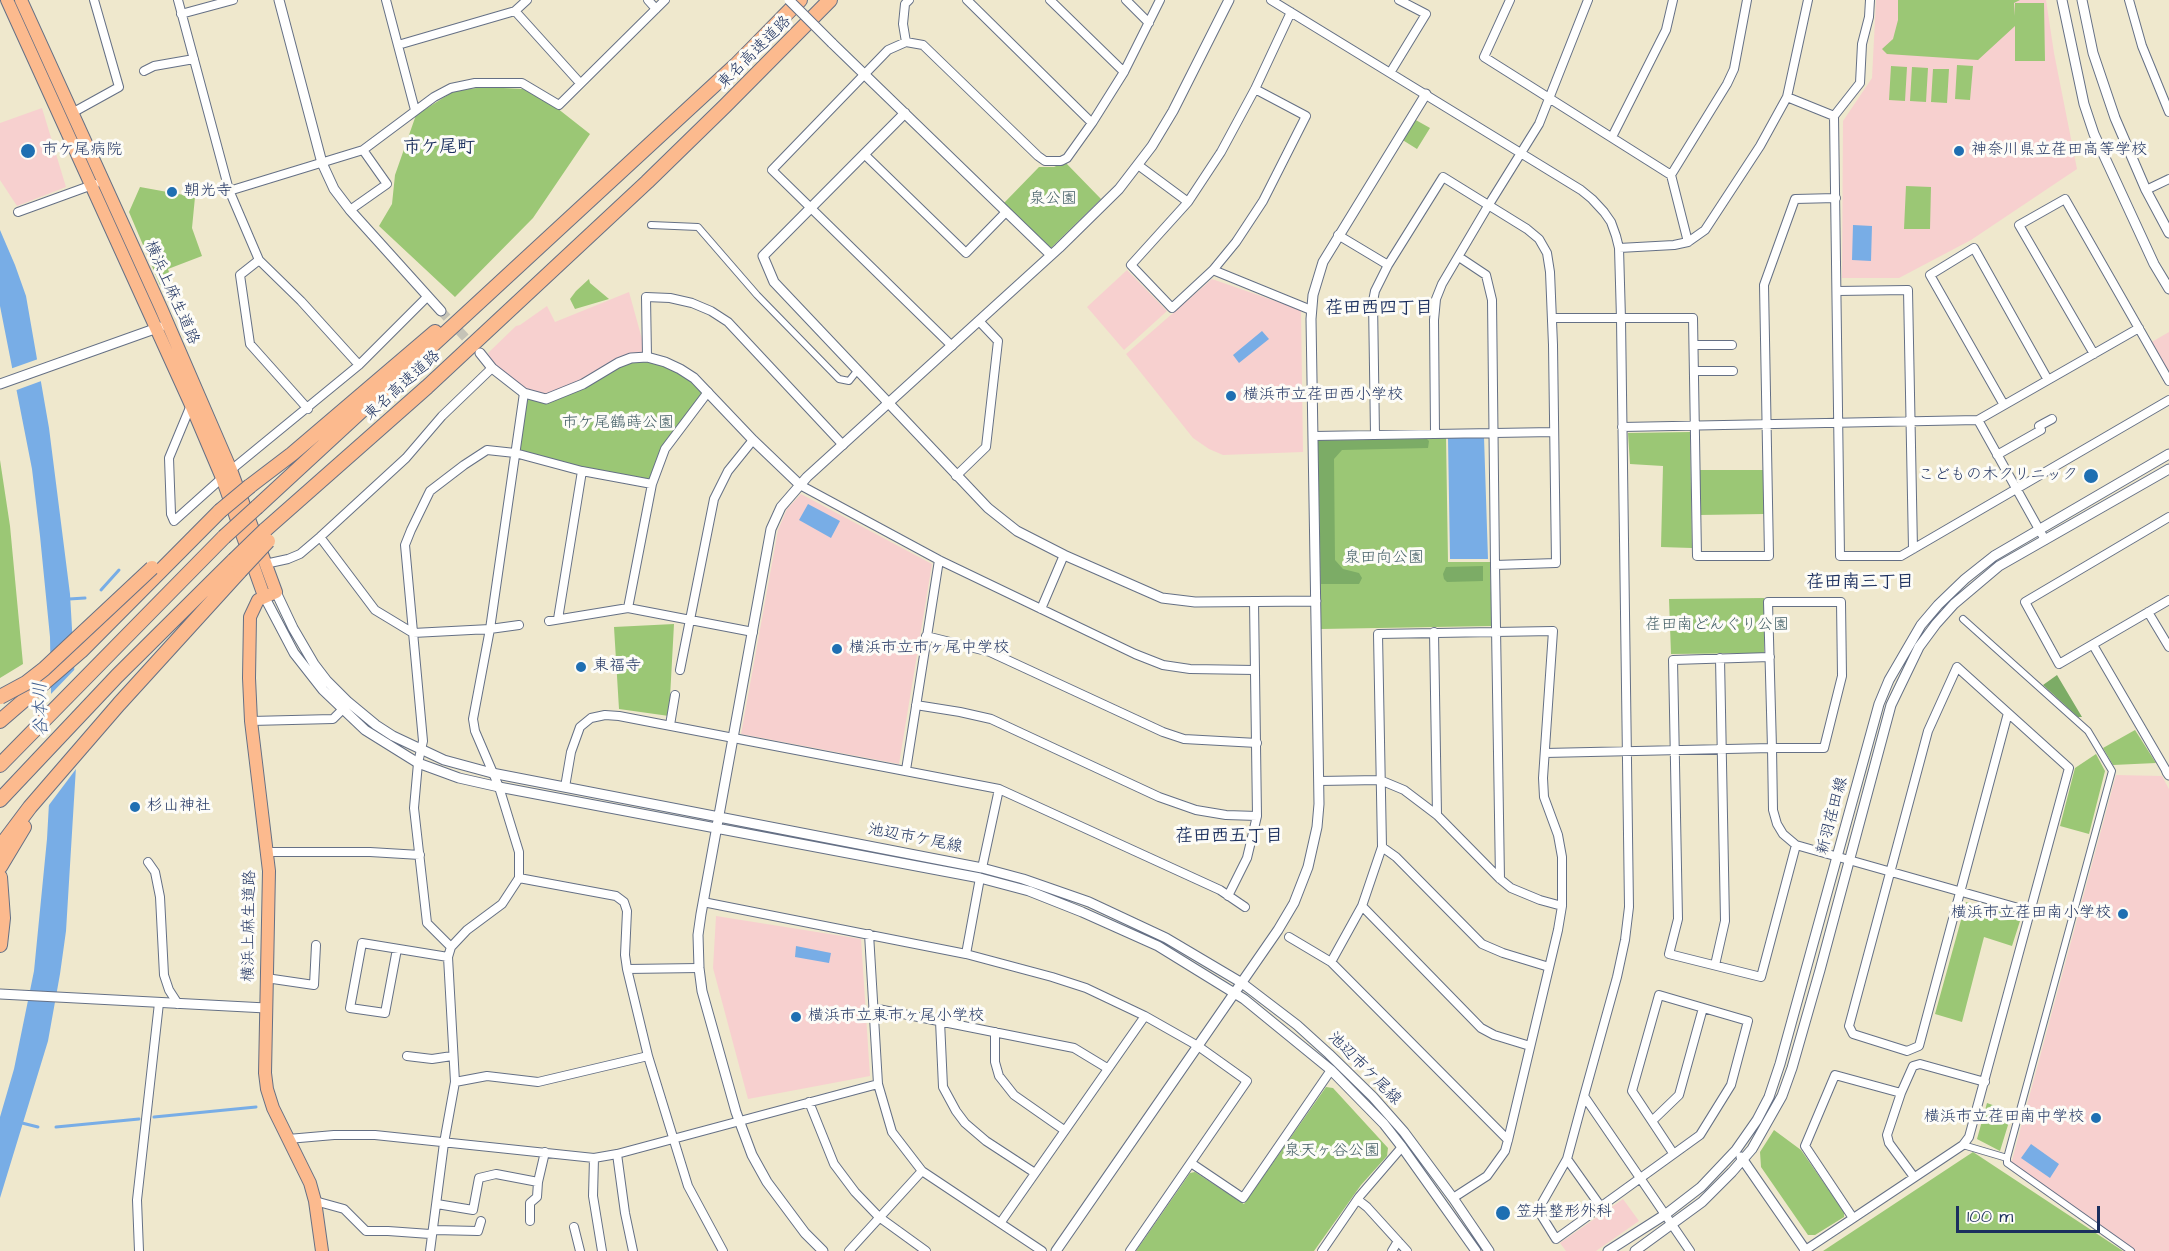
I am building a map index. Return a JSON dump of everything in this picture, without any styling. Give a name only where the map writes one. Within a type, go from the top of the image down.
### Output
[{"type":"highway","name":"東名高速道路","points":[[0,765],[224,537],[728,73],[800,0]]},
{"type":"highway","name":"東名高速道路","points":[[0,800],[117,676],[647,182],[830,0]]},
{"type":"highway","points":[[0,697],[44,669],[220,510],[292,454],[428,338],[512,271]]},
{"type":"highway","points":[[0,847],[30,807],[237,565]]},
{"type":"highway","points":[[0,721],[81,651],[155,571]]},
{"type":"highway","points":[[0,867],[56,777]]},
{"type":"highway","points":[[0,877],[3,918],[0,945]]},
{"type":"main road","name":"横浜上麻生道路","points":[[7,0],[168,324],[226,474],[276,592]]},
{"type":"main road","name":"横浜上麻生道路","points":[[21,0],[72,113],[97,183],[156,329],[226,474],[264,596],[258,600],[250,617],[249,678],[251,721],[267,852],[269,904],[265,1061],[267,1089],[310,1183],[322,1251]]},
{"type":"main road","points":[[264,596],[276,592]]},
{"type":"street","points":[[72,113],[118,87],[94,0]]},
{"type":"street","points":[[178,0],[229,191],[259,260],[301,301],[359,365]]},
{"type":"street","points":[[181,14],[233,0]]},
{"type":"street","points":[[279,0],[322,163],[334,189],[350,210],[441,311]]},
{"type":"street","points":[[386,0],[416,110]]},
{"type":"street","points":[[398,45],[515,12],[527,0]]},
{"type":"street","points":[[648,0],[656,9]]},
{"type":"street","points":[[229,191],[363,150],[434,97],[452,88],[475,83],[522,83],[560,105],[665,0]]},
{"type":"street","points":[[789,0],[1051,255]]},
{"type":"street","points":[[906,42],[903,24],[905,4],[909,0]]},
{"type":"street","points":[[967,0],[1092,123]]},
{"type":"street","points":[[1050,0],[1124,72]]},
{"type":"street","points":[[1126,0],[1149,23]]},
{"type":"street","points":[[952,346],[772,170],[888,50],[906,42],[923,45],[1045,161],[1061,161],[1067,158],[1092,123],[1124,72],[1160,0]]},
{"type":"street","points":[[823,1251],[805,1233],[767,1182],[752,1155],[739,1121],[702,991],[699,968],[698,935],[703,903],[735,738],[771,529],[781,507],[800,485],[1106,204],[1138,165],[1173,111],[1229,0]]},
{"type":"street","points":[[1271,0],[1521,152],[1592,199],[1611,222],[1619,248],[1621,319],[1628,918],[1617,977],[1567,1159],[1538,1210],[1556,1239],[1700,1135],[1731,1085],[1748,1021],[1659,995],[1632,1091],[1673,1154]]},
{"type":"street","points":[[1390,73],[1426,14],[1400,0]]},
{"type":"street","points":[[1510,0],[1484,57],[1671,175],[1688,242]]},
{"type":"street","points":[[1435,433],[1434,320],[1436,299],[1488,206],[1539,124],[1588,0]]},
{"type":"street","points":[[1612,137],[1666,30],[1673,0]]},
{"type":"street","points":[[1671,175],[1734,69],[1747,0]]},
{"type":"street","points":[[1619,248],[1674,245],[1688,242],[1705,230],[1760,146],[1787,97],[1808,0]]},
{"type":"street","points":[[1870,0],[1869,17],[1862,44],[1860,83],[1834,116],[1840,556],[1901,556],[2169,400]]},
{"type":"street","points":[[2062,0],[2084,104],[2094,135],[2144,244],[2169,289]]},
{"type":"street","points":[[2082,0],[2093,53],[2115,118],[2146,190],[2169,233]]},
{"type":"street","points":[[2129,0],[2142,46],[2169,112]]},
{"type":"street","points":[[515,12],[580,83]]},
{"type":"street","points":[[1255,89],[1306,116],[1263,201],[1236,242],[1213,270],[1172,308],[1131,265],[1188,202],[1221,152],[1255,89],[1291,12]]},
{"type":"street","points":[[144,71],[154,66],[194,59]]},
{"type":"street","points":[[1056,1251],[1278,930],[1308,867],[1317,827],[1318,781],[1311,310],[1317,274],[1338,235],[1426,94]]},
{"type":"street","points":[[1787,97],[1834,116]]},
{"type":"street","points":[[905,113],[763,256],[774,282],[956,476],[988,508],[1017,531],[1064,555],[1162,598],[1195,602],[1316,601]]},
{"type":"street","points":[[350,210],[387,184],[363,150]]},
{"type":"street","points":[[864,154],[966,253],[1006,212]]},
{"type":"street","points":[[1138,165],[1188,202]]},
{"type":"street","points":[[1375,435],[1373,301],[1375,291],[1388,265],[1443,177],[1527,229],[1539,239],[1547,253],[1550,272],[1556,564],[1496,565]]},
{"type":"street","points":[[2146,190],[2169,179]]},
{"type":"street","points":[[18,212],[97,183]]},
{"type":"street","points":[[1552,318],[1693,318],[1697,556],[1769,556],[1764,285],[1795,199],[1836,198]]},
{"type":"street","points":[[2094,354],[2019,225],[2065,199],[2169,381]]},
{"type":"street","points":[[651,225],[698,227],[757,296],[838,379],[849,381],[857,371]]},
{"type":"street","points":[[1338,235],[1388,265]]},
{"type":"street","points":[[2004,405],[1930,275],[1974,248],[2048,380]]},
{"type":"street","points":[[1458,257],[1486,275],[1492,300],[1500,879]]},
{"type":"street","points":[[259,260],[240,275],[250,344],[308,409]]},
{"type":"street","points":[[1213,270],[1311,310]]},
{"type":"street","points":[[1838,291],[1908,290],[1913,549]]},
{"type":"street","points":[[191,405],[169,458],[171,514],[174,521],[226,474],[359,365],[427,297]]},
{"type":"street","points":[[648,357],[646,297],[670,297],[711,311],[728,322],[843,445]]},
{"type":"street","points":[[956,476],[986,447],[998,341],[979,321]]},
{"type":"street","points":[[0,384],[168,324]]},
{"type":"street","points":[[1622,427],[1978,420],[2139,328]]},
{"type":"street","points":[[1694,345],[1732,345]]},
{"type":"street","points":[[480,353],[492,368],[524,393],[546,399],[583,384],[631,358],[648,357],[680,369],[708,392],[800,485],[939,560],[1163,665],[1190,669],[1255,670]]},
{"type":"street","points":[[266,564],[300,554],[320,537],[406,458],[442,416],[492,368]]},
{"type":"street","points":[[1694,371],[1733,371]]},
{"type":"street","points":[[628,608],[652,484],[665,448],[708,392]]},
{"type":"street","points":[[430,1251],[444,1143],[455,1082],[448,957],[451,947],[467,930],[502,904],[519,878],[519,852],[499,787],[475,731],[473,719],[490,629],[524,393]]},
{"type":"street","points":[[1997,455],[2041,430],[2039,426],[2052,419]]},
{"type":"street","points":[[1978,420],[2045,540]]},
{"type":"street","points":[[1314,436],[1554,432]]},
{"type":"street","points":[[680,670],[714,499],[728,471],[753,440]]},
{"type":"street","points":[[451,947],[427,923],[414,808],[418,763],[423,741],[405,545],[430,491],[487,450],[515,453],[582,471],[652,484]]},
{"type":"street","name":"新羽荏田線","points":[[1608,1251],[1666,1214],[1701,1187],[1736,1149],[1757,1120],[1769,1097],[1879,704],[1889,680],[1921,625],[1965,579],[1994,556],[2169,454]]},
{"type":"street","name":"新羽荏田線","points":[[1635,1251],[1702,1202],[1744,1160],[1782,1096],[1792,1068],[1891,705],[1919,647],[1936,624],[1971,589],[2000,566],[2169,469]]},
{"type":"street","points":[[558,619],[582,471]]},
{"type":"street","points":[[2169,518],[2025,602],[2059,664],[2169,600]]},
{"type":"street","points":[[320,537],[375,610],[413,633],[519,626]]},
{"type":"street","points":[[1041,609],[1064,555]]},
{"type":"street","points":[[906,770],[939,560]]},
{"type":"street","name":"池辺市ケ尾線","points":[[276,592],[303,645],[327,681],[376,725],[421,751],[492,773],[982,868],[1023,879],[1089,902],[1166,938],[1242,983],[1297,1025],[1373,1096],[1404,1132],[1489,1251]]},
{"type":"street","name":"池辺市ケ尾線","points":[[264,596],[294,653],[309,674],[342,710],[380,740],[418,763],[459,778],[499,787],[980,878],[1029,891],[1158,946],[1234,993],[1331,1070],[1384,1124],[1476,1251]]},
{"type":"street","points":[[1228,896],[1247,858],[1257,816],[1254,601]]},
{"type":"street","points":[[1545,753],[1721,748],[1772,748],[1824,748],[1842,676],[1841,602],[1768,602],[1770,657],[1772,748],[1773,810],[1783,834],[1796,845],[1837,858],[2029,911]]},
{"type":"street","points":[[549,621],[628,608],[753,632]]},
{"type":"street","points":[[2148,612],[2169,647]]},
{"type":"street","points":[[1963,619],[2088,731],[2112,771],[2007,1163],[2131,1251]]},
{"type":"street","points":[[1331,962],[1362,906],[1382,846],[1378,634],[1553,631],[1544,797],[1558,835],[1562,857],[1562,906],[1505,1151],[1487,1176],[1453,1198]]},
{"type":"street","points":[[1434,632],[1437,815]]},
{"type":"street","points":[[926,636],[990,652],[1163,732],[1184,739],[1257,743]]},
{"type":"street","points":[[2093,645],[2168,774]]},
{"type":"street","points":[[1770,657],[1673,660],[1678,919],[1669,954],[1761,977],[1796,845]]},
{"type":"street","points":[[1715,965],[1725,921],[1719,658]]},
{"type":"street","points":[[1736,1149],[1806,1251],[1963,1145],[1969,1137],[2069,768],[1957,667],[1928,731],[1849,1026],[1853,1034],[1907,1051],[1919,1046],[2008,713]]},
{"type":"street","points":[[0,688],[31,686]]},
{"type":"street","points":[[670,725],[675,695]]},
{"type":"street","points":[[916,705],[991,719],[1159,797],[1196,810],[1226,815],[1257,816]]},
{"type":"street","points":[[251,721],[333,719],[342,710]]},
{"type":"street","points":[[565,787],[575,739],[580,727],[591,718],[619,716],[999,789],[1220,890],[1245,907]]},
{"type":"street","points":[[1318,781],[1380,780],[1404,790],[1437,815],[1511,888],[1528,896],[1562,906]]},
{"type":"street","points":[[982,868],[999,789]]},
{"type":"street","points":[[1382,846],[1482,944],[1549,967]]},
{"type":"street","points":[[267,852],[370,852],[420,855]]},
{"type":"street","points":[[148,862],[155,872],[160,897],[164,975],[169,990],[178,1004]]},
{"type":"street","points":[[519,878],[616,896],[624,902],[627,911],[625,955],[627,969],[648,1056],[688,1186],[723,1251]]},
{"type":"street","points":[[966,954],[980,878]]},
{"type":"street","points":[[703,903],[966,954],[1086,988],[1145,1016],[1198,1046],[1247,1081],[1130,1251]]},
{"type":"street","points":[[1362,906],[1480,1028],[1494,1035],[1530,1046]]},
{"type":"street","points":[[869,934],[878,1084],[892,1132],[922,1171],[1042,1251]]},
{"type":"street","points":[[1289,937],[1331,962],[1508,1140]]},
{"type":"street","points":[[397,949],[385,1013],[350,1008],[362,943],[448,957]]},
{"type":"street","points":[[266,978],[314,985],[320,956],[316,945]]},
{"type":"street","points":[[627,969],[699,968]]},
{"type":"street","points":[[0,994],[266,1008]]},
{"type":"street","points":[[139,1251],[137,1200],[159,1003]]},
{"type":"street","points":[[873,1008],[1074,1048],[1107,1068]]},
{"type":"street","points":[[1652,1121],[1679,1095],[1703,1008]]},
{"type":"street","points":[[1001,1222],[1145,1016]]},
{"type":"street","points":[[940,1021],[943,1087],[956,1111],[965,1123],[986,1141],[1035,1173]]},
{"type":"street","points":[[995,1032],[995,1062],[999,1076],[1014,1095],[1064,1130]]},
{"type":"street","points":[[407,1056],[432,1059],[452,1056]]},
{"type":"street","points":[[455,1082],[487,1076],[538,1082],[648,1056]]},
{"type":"street","points":[[1914,1177],[1889,1143],[1887,1135],[1913,1066],[1920,1064],[1985,1082]]},
{"type":"street","points":[[1191,1163],[1243,1198],[1331,1070]]},
{"type":"street","points":[[1853,1218],[1805,1146],[1835,1075],[1901,1093]]},
{"type":"street","points":[[288,1139],[334,1135],[375,1135],[594,1158],[878,1084]]},
{"type":"street","points":[[1584,1096],[1689,1251]]},
{"type":"street","points":[[809,1102],[834,1164],[855,1192],[879,1217],[926,1251]]},
{"type":"street","points":[[1963,1145],[2007,1158]]},
{"type":"street","points":[[1322,1251],[1358,1200],[1402,1147]]},
{"type":"street","points":[[530,1221],[530,1203],[537,1197],[545,1152]]},
{"type":"street","points":[[616,1154],[633,1251]]},
{"type":"street","points":[[594,1158],[594,1196],[602,1251]]},
{"type":"street","points":[[1567,1159],[1601,1206]]},
{"type":"street","points":[[849,1251],[922,1171]]},
{"type":"street","points":[[437,1204],[473,1210],[479,1178],[496,1174],[538,1182]]},
{"type":"street","points":[[1358,1200],[1407,1251]]},
{"type":"street","points":[[315,1201],[344,1209],[366,1231],[430,1234],[434,1230],[478,1231],[481,1221]]},
{"type":"street","points":[[574,1227],[580,1251]]},
{"type":"street","points":[[1392,1251],[1398,1241]]},
{"type":"shaded area","name":"神奈川県立荏田高等学校","points":[[1876,0],[2046,0],[2077,169],[1971,240],[1899,278],[1842,278],[1843,121],[1872,78]]},
{"type":"shaded area","name":"市ケ尾病院","points":[[42,108],[66,187],[17,206],[0,180],[0,123]]},
{"type":"shaded area","points":[[1127,270],[1167,311],[1124,350],[1087,307]]},
{"type":"shaded area","name":"横浜市立荏田西小学校","points":[[1212,279],[1301,310],[1303,452],[1223,455],[1209,449],[1193,438],[1126,354]]},
{"type":"shaded area","points":[[629,292],[647,357],[546,399],[524,393],[492,368],[488,353],[516,326],[547,306],[555,322]]},
{"type":"shaded area","points":[[2169,332],[2169,373],[2150,343]]},
{"type":"shaded area","name":"横浜市立市ヶ尾中学校","points":[[801,494],[932,564],[899,764],[741,734],[778,530],[787,509]]},
{"type":"shaded area","points":[[2116,775],[2162,776],[2169,789],[2169,1251],[2135,1251],[2011,1164]]},
{"type":"shaded area","name":"横浜市立東市ヶ尾小学校","points":[[716,916],[861,939],[870,1076],[748,1099],[713,968]]},
{"type":"shaded area","points":[[1623,1199],[1639,1221],[1596,1251],[1566,1251],[1560,1243]]},
{"type":"green space","points":[[1898,0],[2020,0],[2014,3],[2015,16],[2015,3],[2044,3],[2045,61],[2015,61],[2015,26],[1978,60],[1887,54],[1882,49],[1893,39],[1898,20]]},
{"type":"green space","points":[[1957,65],[1973,66],[1970,100],[1955,99]]},
{"type":"green space","points":[[1891,66],[1907,67],[1905,101],[1889,100]]},
{"type":"green space","points":[[1912,67],[1928,68],[1926,102],[1910,101]]},
{"type":"green space","points":[[1933,69],[1949,69],[1947,103],[1931,102]]},
{"type":"green space","points":[[484,87],[523,89],[543,97],[590,134],[533,218],[455,297],[379,226],[392,204],[395,175],[416,115],[454,91]]},
{"type":"green space","points":[[1414,119],[1430,128],[1417,149],[1401,139]]},
{"type":"green space","name":"泉公園","points":[[1065,162],[1101,199],[1051,248],[1004,203],[1039,167],[1054,167]]},
{"type":"green space","points":[[1906,186],[1931,187],[1930,229],[1904,229]]},
{"type":"green space","points":[[140,187],[195,197],[192,228],[202,256],[168,269],[171,278],[160,285],[129,212]]},
{"type":"green space","points":[[589,279],[590,283],[609,299],[575,309],[570,299]]},
{"type":"green space","name":"市ケ尾鶴蒔公園","points":[[631,358],[664,360],[708,392],[665,449],[652,484],[515,453],[524,393],[546,399]]},
{"type":"green space","points":[[1690,432],[1692,548],[1661,547],[1663,466],[1630,464],[1628,433]]},
{"type":"green space","name":"泉田向公園","points":[[1446,436],[1448,562],[1490,562],[1492,626],[1321,629],[1318,440]]},
{"type":"green space","points":[[1427,439],[1428,448],[1342,450],[1334,459],[1335,560],[1343,569],[1359,573],[1362,578],[1359,584],[1321,584],[1318,441]]},
{"type":"green space","points":[[0,460],[10,526],[23,664],[0,678]]},
{"type":"green space","points":[[1700,470],[1763,470],[1764,514],[1699,515]]},
{"type":"green space","points":[[1483,566],[1483,581],[1447,582],[1444,579],[1443,574],[1446,567]]},
{"type":"green space","name":"荏田南どんぐり公園","points":[[1764,598],[1764,653],[1671,654],[1669,599]]},
{"type":"green space","points":[[674,624],[669,716],[619,709],[614,627]]},
{"type":"green space","points":[[2057,675],[2082,717],[2078,717],[2043,685]]},
{"type":"green space","points":[[2135,730],[2156,763],[2113,765],[2103,748]]},
{"type":"green space","points":[[2096,754],[2105,771],[2089,834],[2060,826],[2075,768]]},
{"type":"green space","points":[[1966,902],[2016,915],[2020,921],[2012,946],[1984,937],[1962,1022],[1935,1014]]},
{"type":"green space","name":"泉天ヶ谷公園","points":[[1326,1087],[1333,1088],[1388,1148],[1387,1156],[1361,1185],[1314,1251],[1136,1251],[1190,1173],[1195,1172],[1244,1204]]},
{"type":"green space","points":[[1987,1103],[2012,1112],[2000,1151],[1977,1139]]},
{"type":"green space","points":[[1774,1130],[1801,1150],[1844,1212],[1844,1217],[1815,1235],[1808,1235],[1761,1167],[1760,1152]]},
{"type":"green space","points":[[1973,1152],[2123,1251],[1823,1251]]},
{"type":"water","points":[[1853,225],[1872,226],[1871,261],[1852,260]]},
{"type":"water","points":[[0,230],[26,296],[49,428],[70,594],[78,734],[66,931],[60,974],[48,1041],[0,1198],[0,1117],[14,1069],[34,971],[47,839],[52,749],[50,637],[40,536],[32,469],[0,306]]},
{"type":"water","points":[[1262,331],[1269,339],[1239,363],[1233,355]]},
{"type":"water","points":[[1484,437],[1488,559],[1450,559],[1448,438]]},
{"type":"water","points":[[808,504],[840,521],[831,538],[799,520]]},
{"type":"water","points":[[796,946],[831,953],[829,963],[795,957]]},
{"type":"water","points":[[2031,1144],[2059,1164],[2050,1178],[2021,1158]]},
{"type":"pier","points":[[41,358],[44,380],[14,391],[10,369]]},
{"type":"pier","points":[[77,667],[81,733],[79,765],[46,809],[49,696]]},
{"type":"waterway","points":[[101,590],[119,570]]},
{"type":"waterway","points":[[69,599],[85,598]]},
{"type":"waterway","points":[[154,1117],[256,1107]]},
{"type":"waterway","points":[[56,1127],[139,1119]]},
{"type":"waterway","points":[[22,1123],[38,1127]]},
{"type":"tunnel","points":[[441,311],[474,347]]},
{"type":"place","name":"市ケ尾病院","points":[[28,151]]},
{"type":"place","name":"神奈川県立荏田高等学校","points":[[1959,151]]},
{"type":"place","name":"朝光寺","points":[[172,192]]},
{"type":"place","name":"横浜市立荏田西小学校","points":[[1231,396]]},
{"type":"place","name":"こどもの木クリニック","points":[[2091,476]]},
{"type":"place","name":"横浜市立市ヶ尾中学校","points":[[837,649]]},
{"type":"place","name":"東福寺","points":[[581,667]]},
{"type":"place","name":"杉山神社","points":[[135,807]]},
{"type":"place","name":"横浜市立荏田南小学校","points":[[2123,914]]},
{"type":"place","name":"横浜市立東市ヶ尾小学校","points":[[796,1017]]},
{"type":"place","name":"横浜市立荏田南中学校","points":[[2096,1118]]},
{"type":"place","name":"笠井整形外科","points":[[1503,1213]]},
{"type":"district","name":"市ケ尾町","points":[[439,148]]},
{"type":"district","name":"荏田西四丁目","points":[[1379,309]]},
{"type":"district","name":"荏田南三丁目","points":[[1860,583]]},
{"type":"district","name":"荏田西五丁目","points":[[1229,837]]},
{"type":"water label","name":"谷本川","points":[[42,709]]}]
